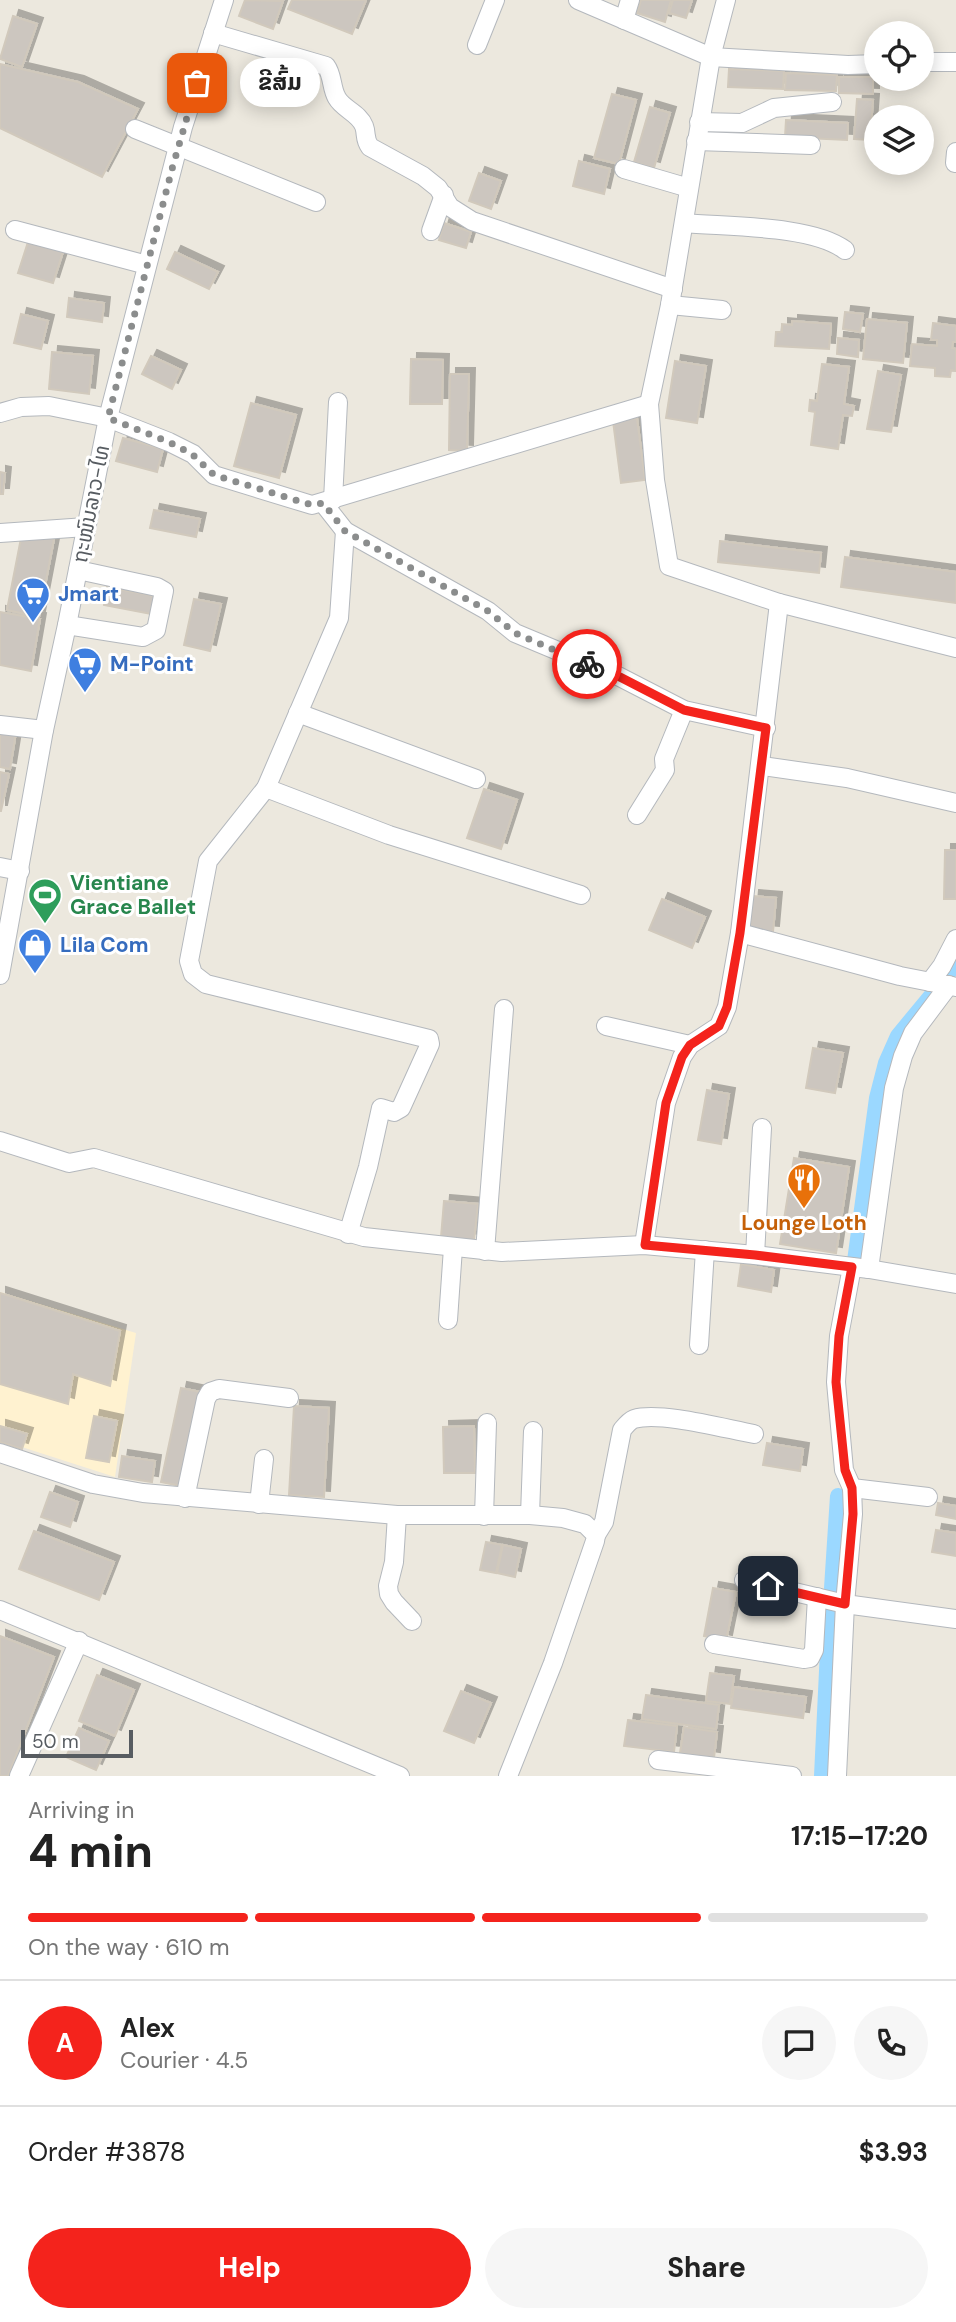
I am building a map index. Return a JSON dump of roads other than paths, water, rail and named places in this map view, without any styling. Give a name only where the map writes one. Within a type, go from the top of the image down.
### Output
[{"type":"street","name":"ຖະໜົນລາວ-ໄທ","points":[[0,975],[44,730],[108,418],[178,147],[224,0]]},
{"type":"street","points":[[477,45],[495,0]]},
{"type":"street","points":[[578,0],[711,57],[864,64]]},
{"type":"street","points":[[624,20],[630,0]]},
{"type":"street","points":[[726,0],[711,57],[672,297],[649,404],[655,480],[668,566],[779,603],[956,648]]},
{"type":"street","points":[[213,33],[326,66],[331,72],[337,98],[364,126],[365,140],[370,147],[423,176],[443,195],[450,207],[472,221],[672,297],[722,310]]},
{"type":"street","points":[[934,62],[956,61]]},
{"type":"street","points":[[699,122],[742,122],[775,108],[832,102]]},
{"type":"street","points":[[135,130],[316,202]]},
{"type":"street","points":[[696,141],[811,145]]},
{"type":"street","points":[[955,163],[956,152]]},
{"type":"street","points":[[624,169],[689,188]]},
{"type":"street","points":[[431,231],[443,195]]},
{"type":"street","points":[[684,223],[792,232],[838,245],[845,250]]},
{"type":"street","points":[[15,230],[147,265]]},
{"type":"street","points":[[338,402],[328,502],[345,531],[488,611],[515,633],[618,676],[684,710],[766,728]]},
{"type":"street","points":[[0,413],[21,407],[48,406],[108,418],[192,454],[214,475],[312,505],[649,404]]},
{"type":"street","points":[[0,533],[86,527]]},
{"type":"street","points":[[345,531],[340,618],[266,788],[208,861],[190,961],[192,974],[206,984],[429,1040],[430,1044],[401,1108],[394,1112],[381,1108],[368,1167],[348,1234]]},
{"type":"street","points":[[67,625],[143,637],[156,629],[162,605],[164,592],[157,587],[78,570]]},
{"type":"street","points":[[645,1245],[666,1103],[682,1057],[690,1045],[719,1026],[727,1007],[740,933],[762,766],[779,603]]},
{"type":"street","points":[[637,815],[665,770],[664,759],[684,710]]},
{"type":"street","points":[[298,713],[476,779]]},
{"type":"street","points":[[0,725],[44,730]]},
{"type":"street","points":[[762,766],[847,778],[956,803]]},
{"type":"street","points":[[266,788],[389,835],[581,895]]},
{"type":"street","points":[[0,867],[20,871]]},
{"type":"street","points":[[740,933],[900,976],[952,986],[913,1033],[903,1056],[861,1268],[839,1336],[836,1382],[845,1470],[852,1488],[853,1514],[845,1604],[837,1776]]},
{"type":"street","points":[[930,982],[956,939]]},
{"type":"street","points":[[485,1251],[504,1009]]},
{"type":"street","points":[[606,1026],[690,1045]]},
{"type":"street","points":[[755,1255],[762,1128]]},
{"type":"street","points":[[0,1141],[69,1163],[93,1158],[348,1234],[502,1252],[645,1245],[861,1268],[956,1284]]},
{"type":"street","points":[[448,1320],[453,1248]]},
{"type":"street","points":[[699,1345],[705,1250]]},
{"type":"street","points":[[186,1498],[206,1399],[210,1392],[219,1389],[289,1398]]},
{"type":"street","points":[[508,1776],[553,1663],[596,1535],[604,1522],[622,1430],[627,1423],[635,1419],[661,1418],[754,1434]]},
{"type":"street","points":[[484,1516],[487,1423]]},
{"type":"street","points":[[530,1515],[533,1431]]},
{"type":"street","points":[[0,1453],[93,1484],[186,1498],[397,1515],[530,1515],[563,1518],[585,1524],[596,1535]]},
{"type":"street","points":[[258,1504],[264,1459]]},
{"type":"street","points":[[852,1488],[928,1497]]},
{"type":"street","points":[[397,1515],[389,1594],[412,1621]]},
{"type":"street","points":[[744,1580],[845,1604],[956,1619]]},
{"type":"street","points":[[713,1644],[810,1658],[814,1650],[817,1597]]},
{"type":"street","points":[[0,1610],[400,1776]]},
{"type":"street","points":[[19,1776],[79,1642]]},
{"type":"street","points":[[658,1760],[792,1776]]},
{"type":"waterway","points":[[949,972],[956,961]]},
{"type":"waterway","points":[[855,1261],[877,1098],[886,1063],[898,1036],[931,996]]},
{"type":"waterway","points":[[832,1588],[838,1496]]},
{"type":"waterway","points":[[822,1776],[830,1608]]},
{"type":"place","name":"ຂີສົ້ມ","points":[[197,83]]},
{"type":"place","name":"Jmart","points":[[33,624]]},
{"type":"place","name":"M-Point","points":[[85,694]]},
{"type":"place","name":"Vientiane Grace Ballet","points":[[45,925]]},
{"type":"place","name":"Lila Com","points":[[35,975]]},
{"type":"place","name":"Lounge Loth","points":[[804,1210]]}]
